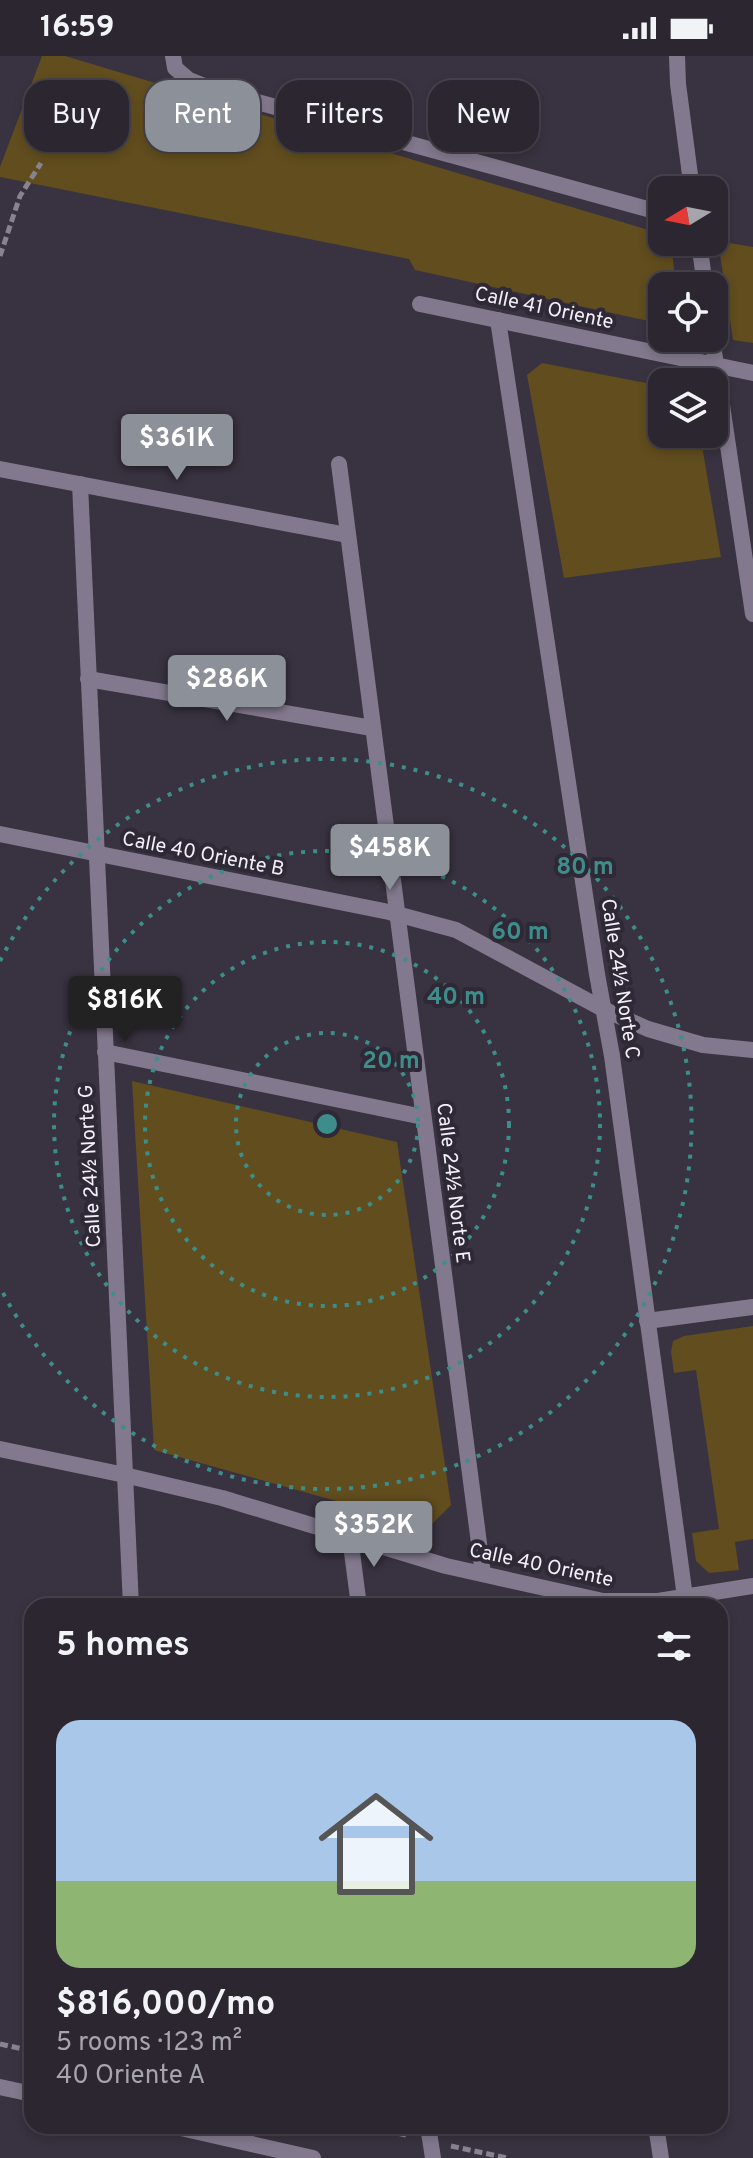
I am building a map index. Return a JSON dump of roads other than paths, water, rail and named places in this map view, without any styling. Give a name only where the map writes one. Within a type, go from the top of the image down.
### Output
[{"type":"street","points":[[173,56],[175,68],[189,80],[217,91],[648,209]]},
{"type":"street","points":[[677,56],[690,176]]},
{"type":"street","name":"Calle 41 Oriente","points":[[420,304],[753,373]]},
{"type":"street","name":"Calle 24½ Norte C","points":[[498,320],[617,1087],[685,1597]]},
{"type":"street","points":[[714,352],[753,614]]},
{"type":"street","name":"Calle 24½ Norte E","points":[[339,464],[483,1574]]},
{"type":"street","points":[[0,469],[347,535]]},
{"type":"street","name":"Calle 24½ Norte G","points":[[80,484],[131,1598]]},
{"type":"street","points":[[88,679],[372,728]]},
{"type":"street","name":"Calle 40 Oriente B","points":[[0,834],[397,915],[456,930],[627,1021],[703,1045],[753,1050]]},
{"type":"street","points":[[105,1052],[423,1117]]},
{"type":"street","points":[[647,1321],[753,1307]]},
{"type":"street","name":"Calle 40 Oriente","points":[[0,1449],[222,1498],[350,1537],[575,1598]]},
{"type":"street","points":[[350,1537],[358,1598]]},
{"type":"street","name":"Calle 40 Oriente","points":[[676,1598],[753,1586]]},
{"type":"street","points":[[0,2087],[24,2092]]},
{"type":"street","points":[[207,2134],[313,2158]]},
{"type":"street","points":[[429,2134],[433,2158]]},
{"type":"street","points":[[657,2134],[661,2158]]}]
